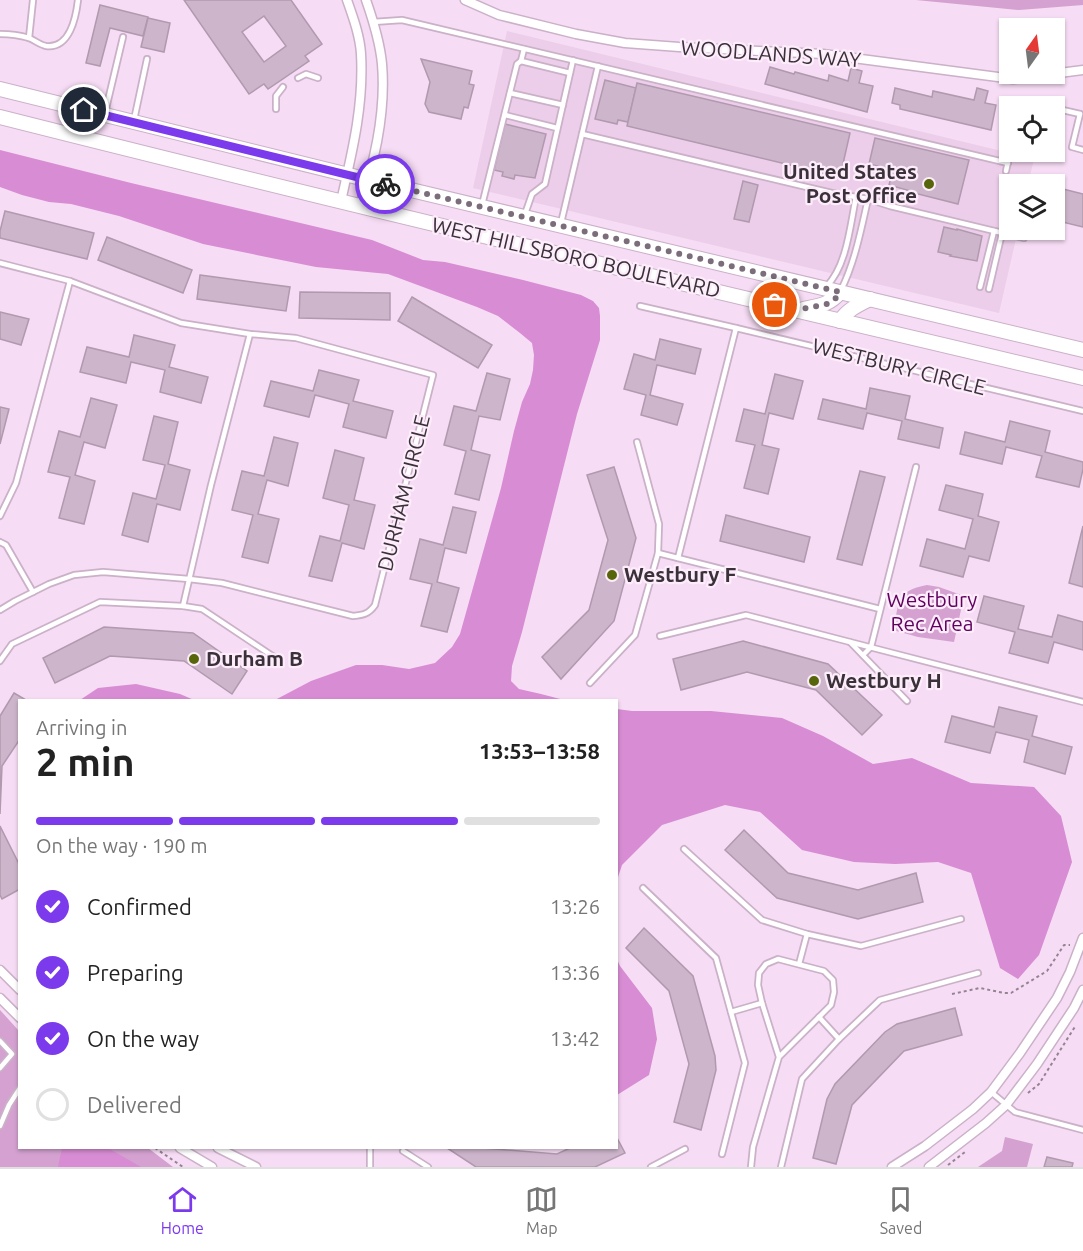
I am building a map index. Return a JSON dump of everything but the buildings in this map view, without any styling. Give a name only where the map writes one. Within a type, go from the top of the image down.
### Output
[{"type":"main road","name":"WEST HILLSBORO BOULEVARD","points":[[0,89],[369,180],[1083,350]]},
{"type":"main road","name":"WEST HILLSBORO BOULEVARD","points":[[0,117],[197,167],[1083,378]]},
{"type":"main road","points":[[797,310],[827,304],[840,292]]},
{"type":"main road","points":[[840,321],[852,308],[870,299]]},
{"type":"street","points":[[341,201],[359,121],[361,53],[347,0]]},
{"type":"street","points":[[360,206],[369,180],[380,121],[382,92],[382,63],[366,0]]},
{"type":"street","name":"WOODLANDS WAY","points":[[465,0],[499,15],[625,44],[823,54],[1012,79],[1083,70]]},
{"type":"street","points":[[892,1167],[925,1146],[992,1092],[1058,998],[1083,938]]},
{"type":"street","points":[[0,970],[18,988]]},
{"type":"street","points":[[929,1167],[1006,1105],[1074,1008],[1083,990]]},
{"type":"street","points":[[0,998],[18,1016]]},
{"type":"street","points":[[182,1149],[212,1167]]},
{"type":"street","points":[[220,1149],[256,1167]]},
{"type":"lane","points":[[29,38],[33,0]]},
{"type":"lane","points":[[0,34],[15,34],[45,46],[55,46],[65,40],[76,17],[78,0]]},
{"type":"lane","points":[[373,22],[402,20],[573,60],[1008,163],[1006,171]]},
{"type":"lane","points":[[105,115],[123,37]]},
{"type":"lane","points":[[482,207],[517,64],[521,61],[524,49]]},
{"type":"lane","points":[[133,122],[147,58]]},
{"type":"lane","points":[[524,217],[532,194],[545,184],[573,60]]},
{"type":"lane","points":[[521,61],[570,73]]},
{"type":"lane","points":[[561,225],[598,66]]},
{"type":"lane","points":[[298,78],[306,74],[318,78]]},
{"type":"lane","points":[[276,109],[276,96],[283,87]]},
{"type":"lane","points":[[510,93],[563,105]]},
{"type":"lane","points":[[1065,110],[1082,114],[1072,147],[1083,150]]},
{"type":"lane","points":[[505,115],[557,128]]},
{"type":"lane","points":[[582,134],[832,193],[868,199],[890,207],[999,232]]},
{"type":"lane","points":[[824,289],[835,278],[844,255],[856,197]]},
{"type":"lane","points":[[840,292],[848,277],[868,199]]},
{"type":"lane","points":[[980,287],[994,231]]},
{"type":"lane","points":[[989,289],[1000,240]]},
{"type":"lane","name":"DURHAM CIRCLE","points":[[0,263],[70,281],[181,323],[296,338],[433,375],[381,585],[375,605],[364,615],[353,616],[222,583],[103,572],[74,575],[33,592],[0,610]]},
{"type":"lane","points":[[0,516],[16,483],[70,281]]},
{"type":"lane","name":"WESTBURY CIRCLE","points":[[640,306],[1083,411]]},
{"type":"lane","points":[[678,558],[736,328]]},
{"type":"lane","points":[[183,606],[250,333]]},
{"type":"lane","points":[[590,683],[635,635],[658,553],[659,524],[637,442]]},
{"type":"lane","points":[[863,655],[871,647],[916,467]]},
{"type":"lane","points":[[0,542],[6,545],[33,592]]},
{"type":"lane","points":[[658,553],[880,609]]},
{"type":"lane","points":[[0,662],[12,644],[100,602],[202,609],[277,659]]},
{"type":"lane","points":[[660,636],[746,615],[1083,702]]},
{"type":"lane","points":[[850,642],[907,701]]},
{"type":"lane","points":[[684,849],[762,920],[807,934],[861,946],[961,919]]},
{"type":"lane","points":[[643,888],[716,958],[745,1063],[722,1154]]},
{"type":"lane","points":[[799,964],[807,934]]},
{"type":"lane","points":[[751,1167],[753,1147],[779,1057],[831,1005],[834,992],[833,980],[824,971],[778,959],[766,964],[759,973],[758,985],[779,1057]]},
{"type":"lane","points":[[781,1167],[802,1079],[839,1039],[880,1000],[978,973]]},
{"type":"lane","points":[[731,1012],[762,1004]]},
{"type":"lane","points":[[819,1017],[839,1039]]},
{"type":"lane","points":[[0,1041],[12,1054],[0,1068]]},
{"type":"lane","points":[[0,1126],[18,1091]]},
{"type":"lane","points":[[992,1092],[1015,1112],[1083,1130]]},
{"type":"lane","points":[[370,1149],[370,1167]]},
{"type":"lane","points":[[651,1167],[685,1149]]},
{"type":"lane","points":[[403,1151],[428,1167]]},
{"type":"path","points":[[952,994],[980,988],[1011,993],[1047,971],[1064,945],[1070,945]]},
{"type":"path","points":[[1022,1097],[1039,1084],[1077,1023]]},
{"type":"path","points":[[156,1149],[183,1167]]},
{"type":"shaded area","points":[[507,31],[999,150],[999,162],[1033,162],[1030,174],[999,174],[999,240],[1016,240],[999,313],[473,188]]},
{"type":"shaded area","points":[[0,150],[372,240],[423,260],[445,262],[523,280],[581,295],[593,301],[599,308],[600,340],[577,414],[512,666],[511,681],[519,689],[560,699],[277,699],[311,681],[356,665],[382,665],[409,669],[435,663],[452,647],[460,634],[501,488],[522,402],[530,384],[534,355],[532,343],[498,316],[388,274],[316,267],[203,244],[119,216],[71,204],[49,202],[0,187]]},
{"type":"shaded area","points":[[136,684],[192,699],[82,699],[98,688]]},
{"type":"shaded area","points":[[618,709],[711,711],[782,718],[823,736],[873,764],[912,758],[971,783],[1034,787],[1061,816],[1072,862],[1039,955],[1018,979],[1000,968],[971,873],[938,862],[895,864],[854,862],[802,850],[760,812],[725,805],[662,825],[622,865],[618,877]]},
{"type":"shaded area","points":[[618,962],[652,1008],[657,1039],[649,1075],[618,1094]]},
{"type":"shaded area","points":[[62,1149],[110,1149],[141,1167],[58,1167]]},
{"type":"green space","points":[[916,0],[1083,0],[1083,5],[1019,10]]},
{"type":"green space","name":"Westbury Rec Area","points":[[927,585],[964,596],[954,642],[918,637],[893,630],[898,605],[904,594]]},
{"type":"green space","points":[[0,1010],[18,1030],[18,1149],[149,1149],[173,1167],[0,1167]]},
{"type":"green space","points":[[1005,1137],[1033,1144],[1027,1167],[978,1167],[1002,1151]]},
{"type":"way so far","points":[[385,184],[840,292],[827,304],[797,310],[775,305]]},
{"type":"place","name":"United States Post Office","points":[[929,184]]},
{"type":"place","name":"Westbury F","points":[[612,575]]},
{"type":"place","name":"Durham B","points":[[194,659]]},
{"type":"place","name":"Westbury H","points":[[814,681]]},
{"type":"route","points":[[84,110],[385,184]]}]
